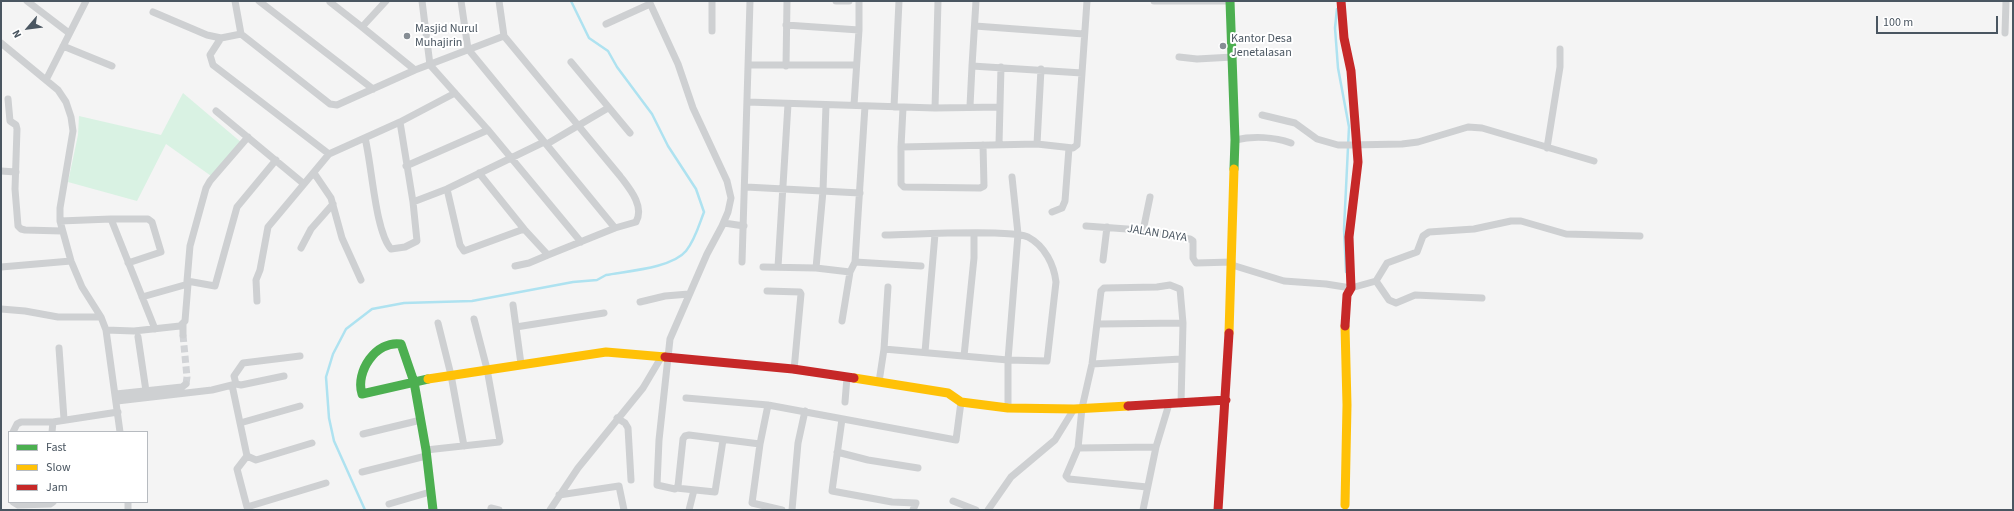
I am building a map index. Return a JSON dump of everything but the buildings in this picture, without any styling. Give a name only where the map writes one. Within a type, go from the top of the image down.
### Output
[{"type":"street","points":[[27,1],[46,18],[69,33]]},
{"type":"street","points":[[46,80],[86,1]]},
{"type":"street","points":[[236,1],[241,34]]},
{"type":"street","points":[[259,1],[373,89]]},
{"type":"street","points":[[330,1],[415,70]]},
{"type":"street","points":[[362,27],[386,1]]},
{"type":"street","points":[[422,1],[430,65],[512,158],[581,242]]},
{"type":"street","points":[[461,1],[468,49],[615,228]]},
{"type":"street","points":[[499,1],[504,36],[634,195],[637,202],[638,221],[615,228],[529,263],[515,266]]},
{"type":"street","points":[[712,1],[712,31]]},
{"type":"street","points":[[742,262],[746,187],[750,1]]},
{"type":"street","points":[[786,66],[787,1]]},
{"type":"street","points":[[836,1],[849,1]]},
{"type":"street","points":[[854,105],[859,30],[859,1]]},
{"type":"street","points":[[894,107],[899,1]]},
{"type":"street","points":[[935,108],[938,1]]},
{"type":"street","points":[[970,106],[976,1]]},
{"type":"street","points":[[901,147],[1037,144],[1073,148],[1076,144],[1087,1]]},
{"type":"street","points":[[1154,1],[1230,1],[1236,140],[1226,400],[1218,510]]},
{"type":"street","points":[[1341,1],[1344,38],[1351,71],[1354,145],[1358,162],[1349,237],[1351,288],[1347,295],[1344,336],[1347,406],[1345,505]]},
{"type":"street","points":[[2005,33],[2006,1]]},
{"type":"street","points":[[606,24],[650,3],[678,64],[693,108],[727,181],[731,198],[724,223],[707,254],[670,338],[666,356],[656,482],[658,486],[715,492],[723,440]]},
{"type":"street","points":[[153,12],[206,34],[221,38],[233,34],[241,34],[330,104],[338,105],[415,70],[504,36]]},
{"type":"street","points":[[786,25],[859,30]]},
{"type":"street","points":[[975,26],[1084,34]]},
{"type":"street","points":[[221,38],[210,55],[213,65],[329,154]]},
{"type":"street","points":[[1,43],[64,97],[72,124],[60,221],[71,261],[82,287],[101,317],[106,330],[120,431]]},
{"type":"street","points":[[63,46],[112,66]]},
{"type":"street","points":[[1546,148],[1560,67],[1560,49]]},
{"type":"street","points":[[1179,57],[1197,59],[1233,57]]},
{"type":"street","points":[[571,62],[630,133]]},
{"type":"street","points":[[749,65],[856,66]]},
{"type":"street","points":[[972,66],[1001,66],[1082,73]]},
{"type":"street","points":[[998,144],[1001,66]]},
{"type":"street","points":[[1037,144],[1042,69]]},
{"type":"street","points":[[257,301],[256,280],[260,270],[268,227],[329,154],[400,122],[455,93]]},
{"type":"street","points":[[8,99],[10,122],[15,124],[17,129],[16,172],[19,227],[33,231],[62,231]]},
{"type":"street","points":[[747,102],[902,108],[970,106],[1000,107]]},
{"type":"street","points":[[778,267],[784,189],[788,104]]},
{"type":"street","points":[[816,268],[823,191],[826,105]]},
{"type":"street","points":[[842,321],[850,272],[855,262],[864,106]]},
{"type":"street","points":[[413,202],[448,189],[479,173],[546,143],[608,108]]},
{"type":"street","points":[[902,108],[901,184],[904,187],[980,188],[984,186],[983,145]]},
{"type":"street","points":[[216,110],[304,184]]},
{"type":"street","points":[[1262,115],[1295,123],[1317,139],[1338,145],[1402,144],[1418,142],[1468,127],[1490,129],[1546,148],[1594,161]]},
{"type":"street","points":[[365,138],[380,224],[387,244],[391,250],[416,242],[418,240],[413,202],[400,122]]},
{"type":"street","points":[[406,166],[488,130]]},
{"type":"street","points":[[248,138],[208,184],[190,246],[187,281],[215,286],[238,207],[276,160]]},
{"type":"street","points":[[1236,140],[1246,138],[1282,140],[1291,143]]},
{"type":"street","points":[[1052,212],[1062,208],[1065,201],[1069,148]]},
{"type":"street","points":[[1,171],[16,172]]},
{"type":"street","points":[[314,172],[325,188],[333,204],[342,238],[361,280]]},
{"type":"street","points":[[479,173],[524,229],[548,255]]},
{"type":"street","points":[[1008,408],[1008,360],[1018,234],[1012,177]]},
{"type":"street","points":[[746,187],[860,193]]},
{"type":"street","points":[[448,189],[460,245],[464,251],[524,229]]},
{"type":"street","points":[[1143,232],[1150,197]]},
{"type":"street","points":[[301,248],[311,229],[333,204]]},
{"type":"street","points":[[111,219],[155,329]]},
{"type":"street","points":[[60,221],[148,219],[152,222],[161,252],[128,263]]},
{"type":"street","points":[[1232,263],[1284,281],[1326,284],[1351,288],[1376,281],[1387,263],[1417,252],[1423,236],[1430,232],[1474,229],[1510,221],[1521,221],[1566,234],[1640,236]]},
{"type":"street","points":[[724,223],[744,226]]},
{"type":"street","name":"JALAN DAYA","points":[[1086,226],[1107,227],[1190,239],[1193,241],[1193,258],[1196,262],[1232,263]]},
{"type":"street","points":[[1103,260],[1107,227]]},
{"type":"street","points":[[964,356],[974,258],[974,233]]},
{"type":"street","points":[[884,349],[1008,360],[1047,361],[1056,282],[1055,270],[1044,252],[1032,240],[1018,234],[974,233],[885,235]]},
{"type":"street","points":[[925,352],[935,234]]},
{"type":"street","points":[[1,267],[71,261]]},
{"type":"street","points":[[855,262],[921,266]]},
{"type":"street","points":[[763,267],[816,268],[850,272]]},
{"type":"street","points":[[1376,281],[1389,300],[1396,303],[1415,295],[1482,298]]},
{"type":"street","points":[[142,297],[188,284],[186,318],[183,324],[183,335]]},
{"type":"street","points":[[1147,487],[1069,479],[1066,476],[1078,448],[1078,408],[1092,364],[1101,290],[1104,288],[1157,287],[1170,285],[1180,289],[1183,323],[1181,404]]},
{"type":"street","points":[[879,382],[884,349],[888,287]]},
{"type":"street","points":[[766,291],[800,292],[801,294],[794,370]]},
{"type":"street","points":[[640,302],[665,296],[689,294]]},
{"type":"street","points":[[513,305],[521,364]]},
{"type":"street","points":[[1,309],[25,311],[58,317],[101,317]]},
{"type":"street","points":[[516,327],[604,313]]},
{"type":"street","points":[[362,472],[426,453],[500,441],[487,368],[474,319]]},
{"type":"street","points":[[438,323],[451,376],[464,446]]},
{"type":"street","points":[[1098,324],[1183,323]]},
{"type":"street","points":[[106,330],[134,331],[180,326],[183,324]]},
{"type":"street","points":[[138,337],[146,391]]},
{"type":"street","points":[[433,510],[426,453],[414,382],[400,343],[391,344],[373,354],[363,368],[360,389],[363,395],[414,382],[487,368],[606,352],[643,353],[707,362],[794,370],[847,377],[948,393],[961,402],[1008,408],[1078,408],[1181,404],[1226,400]]},
{"type":"street","points":[[59,348],[64,419]]},
{"type":"street","points":[[247,456],[240,423],[234,376],[243,363],[300,356]]},
{"type":"street","points":[[550,510],[578,468],[617,418],[643,388],[666,356]]},
{"type":"street","points":[[1092,364],[1181,359]]},
{"type":"street","points":[[116,398],[212,390],[234,384],[241,385],[284,376]]},
{"type":"street","points":[[845,402],[847,377]]},
{"type":"street","points":[[116,398],[146,391],[182,387],[186,384]]},
{"type":"street","points":[[686,398],[768,405],[956,440],[961,402]]},
{"type":"street","points":[[1143,510],[1156,447],[1169,404]]},
{"type":"street","points":[[768,405],[760,444],[752,503],[782,510]]},
{"type":"street","points":[[240,423],[300,406]]},
{"type":"street","points":[[988,510],[1011,477],[1055,440],[1078,408]]},
{"type":"street","points":[[792,510],[796,456],[805,411]]},
{"type":"street","points":[[14,431],[17,424],[21,422],[52,422],[118,412]]},
{"type":"street","points":[[617,418],[625,423],[628,428],[632,480]]},
{"type":"street","points":[[842,419],[832,491],[892,502],[916,503],[913,510]]},
{"type":"street","points":[[363,434],[421,420]]},
{"type":"street","points":[[52,422],[52,431]]},
{"type":"street","points":[[676,488],[678,486],[683,439],[685,436],[760,444]]},
{"type":"street","points":[[247,456],[256,460],[312,443]]},
{"type":"street","points":[[1078,448],[1156,447]]},
{"type":"street","points":[[837,452],[868,460],[918,468]]},
{"type":"street","points":[[247,456],[236,469],[247,506],[326,483]]},
{"type":"street","points":[[559,495],[619,486],[624,510]]},
{"type":"street","points":[[689,510],[694,490]]},
{"type":"street","points":[[389,504],[430,492]]},
{"type":"street","points":[[953,501],[976,510]]},
{"type":"street","points":[[15,503],[18,505],[52,503]]},
{"type":"street","points":[[491,508],[499,510]]},
{"type":"green space","points":[[183,93],[242,143],[214,178],[166,144],[137,201],[68,182],[78,135],[79,116],[161,135]]},
{"type":"waterway","points":[[365,510],[334,441],[329,418],[326,377],[333,354],[346,329],[372,309],[404,303],[472,301],[573,282],[597,280],[606,275],[649,268],[679,257],[686,251],[692,242],[704,212],[696,189],[668,146],[652,114],[617,67],[608,51],[589,38],[571,1]]},
{"type":"waterway","points":[[1337,9],[1335,28],[1338,68],[1349,127],[1344,229],[1346,272]]},
{"type":"tunnel","points":[[183,335],[187,377],[186,384]]},
{"type":"traffic: fast","points":[[1230,1],[1235,140],[1234,169]]},
{"type":"traffic: fast","points":[[428,379],[362,394],[361,385],[365,367],[376,352],[383,347],[392,344],[401,344],[414,382],[426,450],[433,510]]},
{"type":"traffic: slow","points":[[1229,333],[1234,169]]},
{"type":"traffic: slow","points":[[1345,326],[1347,405],[1345,505]]},
{"type":"traffic: slow","points":[[428,379],[606,352],[665,357]]},
{"type":"traffic: slow","points":[[854,378],[948,393],[961,402],[1008,408],[1074,409],[1128,406]]},
{"type":"traffic: jam","points":[[1341,1],[1344,38],[1351,71],[1358,162],[1349,237],[1351,288],[1347,295],[1345,326]]},
{"type":"traffic: jam","points":[[1218,510],[1229,333]]},
{"type":"traffic: jam","points":[[665,357],[793,369],[854,378]]},
{"type":"traffic: jam","points":[[1128,406],[1226,400]]},
{"type":"place","name":"Masjid Nurul Muhajirin","points":[[407,36]]},
{"type":"place","name":"Kantor Desa Jenetalasan","points":[[1223,46]]}]
